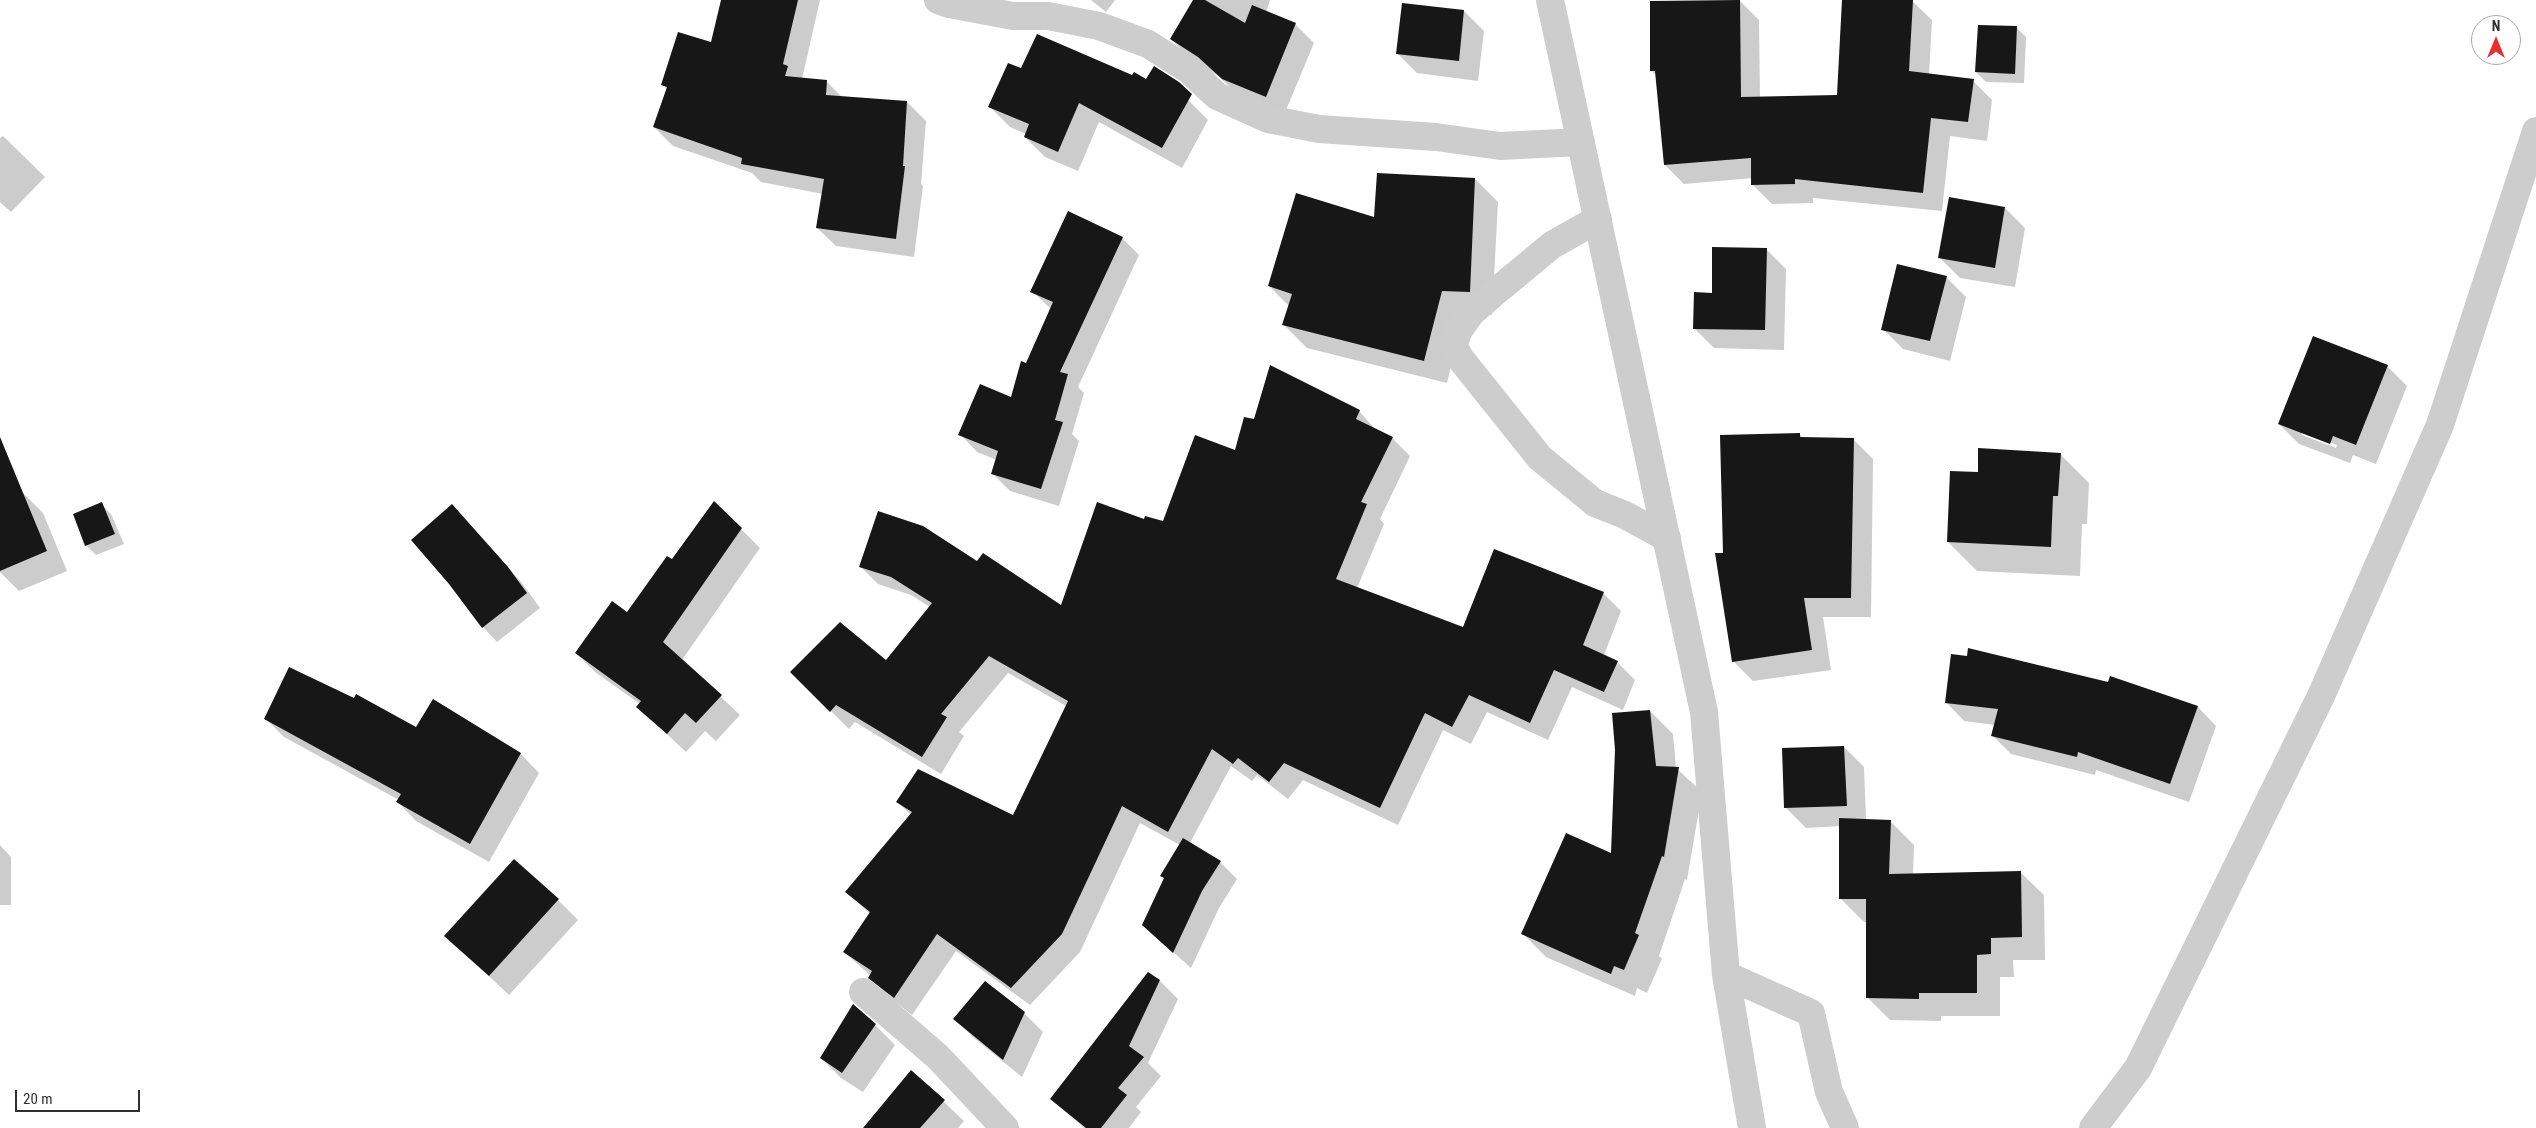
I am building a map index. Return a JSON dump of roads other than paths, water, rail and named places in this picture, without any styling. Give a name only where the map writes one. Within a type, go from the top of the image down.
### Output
[{"type":"street","points":[[938,0],[949,4],[1013,16],[1048,16],[1099,26],[1148,44],[1189,70],[1217,96],[1268,120],[1319,129],[1436,137],[1500,146],[1581,142]]},
{"type":"street","points":[[1550,0],[1704,712],[1726,975],[1752,1128]]},
{"type":"street","points":[[2093,1128],[2138,1068],[2321,696],[2440,425],[2536,131]]},
{"type":"street","points":[[1598,219],[1552,244],[1488,298],[1471,313],[1459,330],[1453,346],[1460,358],[1540,458],[1596,503],[1625,515],[1667,538]]},
{"type":"street","points":[[1726,975],[1811,1013],[1829,1092],[1845,1128]]},
{"type":"street","points":[[863,992],[938,1057],[1004,1128]]}]
